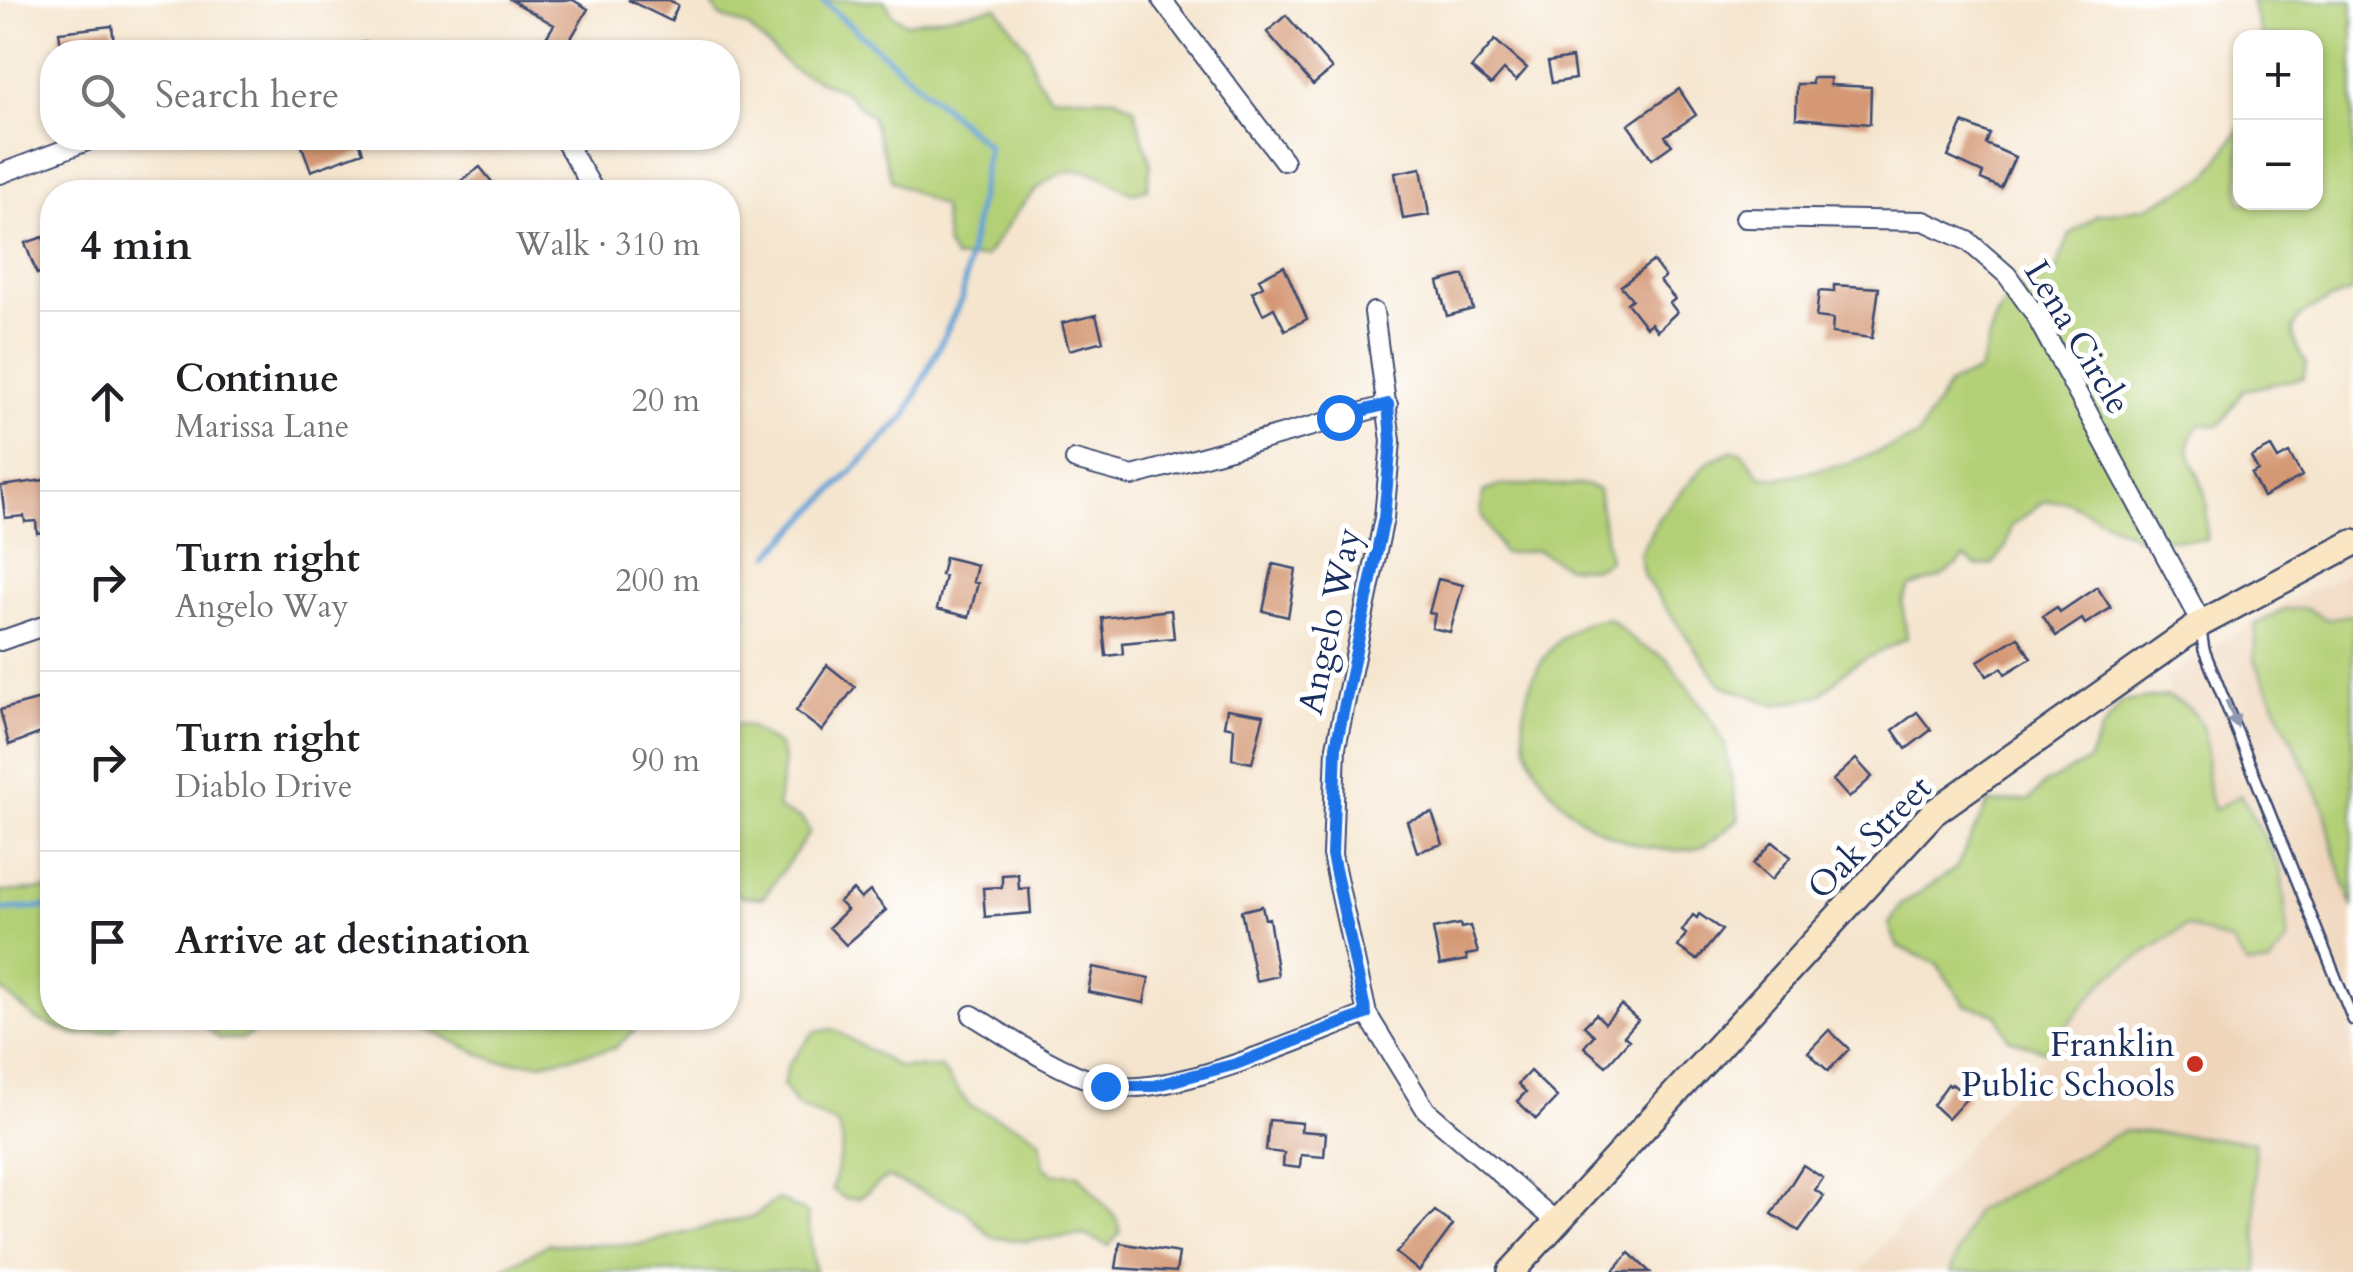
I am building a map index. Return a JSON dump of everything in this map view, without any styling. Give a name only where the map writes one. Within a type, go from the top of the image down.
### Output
[{"type":"main road","name":"Oak Street","points":[[1511,1272],[1933,812],[2202,623],[2353,543]]},
{"type":"street","points":[[1162,0],[1284,161]]},
{"type":"street","points":[[0,174],[63,150]]},
{"type":"street","points":[[570,150],[588,180]]},
{"type":"street","name":"Lena Circle","points":[[1746,218],[1924,221],[1968,241],[2007,275],[2034,313],[2202,623]]},
{"type":"street","name":"Angelo Way","points":[[1374,312],[1391,441],[1384,518],[1336,746],[1332,855],[1366,1014],[1426,1110],[1558,1224]]},
{"type":"street","points":[[1075,460],[1133,476],[1388,404]]},
{"type":"street","points":[[0,642],[40,627]]},
{"type":"street","points":[[972,1015],[1062,1069],[1105,1086],[1154,1086],[1236,1064],[1366,1014]]},
{"type":"lane","points":[[2202,623],[2204,650],[2353,1020]]},
{"type":"shaded area","name":"Franklin Public Schools","points":[[2353,570],[2353,1272],[1860,1272],[2214,855],[2164,677],[2278,608]]},
{"type":"green space","points":[[709,0],[884,0],[893,15],[907,23],[997,7],[1028,49],[1035,75],[1050,96],[1116,98],[1134,108],[1151,165],[1147,189],[1132,193],[1089,172],[1072,171],[1056,176],[1028,198],[985,257],[955,259],[947,246],[942,207],[892,181],[872,118],[844,91],[792,69],[748,27],[719,16]]},
{"type":"green space","points":[[2353,0],[2353,291],[2313,308],[2295,324],[2297,347],[2307,363],[2303,378],[2244,390],[2220,425],[2199,425],[2193,433],[2191,457],[2206,497],[2206,540],[2138,538],[2066,501],[2042,502],[2011,527],[2006,547],[1993,564],[1977,566],[1965,558],[1941,577],[1910,587],[1902,603],[1907,638],[1851,666],[1821,695],[1776,705],[1721,685],[1644,577],[1639,555],[1659,517],[1709,461],[1733,450],[1742,452],[1761,476],[1779,478],[1849,463],[1917,437],[1949,384],[1978,372],[1995,321],[2008,300],[2054,274],[2070,234],[2097,215],[2147,207],[2207,177],[2233,138],[2233,210],[2323,210],[2323,30],[2260,30],[2251,1]]},
{"type":"green space","points":[[1502,485],[1586,485],[1598,490],[1609,560],[1595,568],[1568,567],[1536,550],[1503,554],[1481,514],[1483,492]]},
{"type":"green space","points":[[2304,608],[2327,619],[2353,617],[2353,908],[2325,810],[2254,659],[2256,624],[2284,610]]},
{"type":"green space","points":[[1609,618],[1636,643],[1667,659],[1712,720],[1725,745],[1739,819],[1701,848],[1646,847],[1599,829],[1559,799],[1531,758],[1524,713],[1538,668],[1568,633]]},
{"type":"green space","points":[[2166,696],[2197,717],[2203,730],[2214,809],[2241,795],[2281,869],[2288,940],[2269,965],[2247,965],[2231,942],[2186,926],[2107,978],[2045,1051],[2008,1038],[1997,1014],[1965,1005],[1937,964],[1897,946],[1889,924],[1901,905],[1956,868],[1988,803],[2029,800],[2046,783],[2088,761],[2101,731],[2122,702]]},
{"type":"green space","points":[[740,725],[749,726],[779,746],[784,761],[777,809],[802,819],[810,832],[763,898],[742,896]]},
{"type":"green space","points":[[40,890],[40,1021],[0,989],[0,892]]},
{"type":"green space","points":[[833,1029],[898,1067],[941,1068],[970,1106],[1040,1140],[1044,1167],[1054,1174],[1079,1175],[1117,1220],[1120,1233],[1109,1246],[1084,1235],[1023,1241],[991,1237],[965,1210],[887,1177],[860,1198],[845,1199],[832,1189],[843,1143],[837,1124],[796,1105],[783,1085],[788,1065],[814,1032]]},
{"type":"green space","points":[[62,1030],[114,1030],[75,1035]]},
{"type":"green space","points":[[209,1030],[258,1030],[241,1039],[220,1039]]},
{"type":"green space","points":[[428,1030],[635,1030],[615,1048],[540,1063],[496,1061]]},
{"type":"green space","points":[[2125,1130],[2254,1142],[2258,1272],[1950,1272],[1975,1211]]},
{"type":"green space","points":[[778,1199],[807,1213],[815,1272],[498,1272],[548,1244],[636,1245],[754,1216]]},
{"type":"building","points":[[511,0],[573,0],[588,9],[570,40],[547,36],[554,25]]},
{"type":"building","points":[[628,0],[668,0],[678,5],[671,21]]},
{"type":"building","points":[[1286,15],[1332,69],[1313,85],[1267,32]]},
{"type":"building","points":[[112,26],[114,40],[60,40],[59,32]]},
{"type":"building","points":[[1495,40],[1527,68],[1516,81],[1504,70],[1491,85],[1471,68]]},
{"type":"building","points":[[1572,58],[1575,79],[1552,83],[1548,62]]},
{"type":"building","points":[[1812,78],[1830,78],[1830,85],[1871,87],[1870,124],[1796,118],[1797,84],[1812,84]]},
{"type":"building","points":[[1679,89],[1696,115],[1665,136],[1672,145],[1652,159],[1628,125]]},
{"type":"building","points":[[1963,123],[1990,134],[1986,144],[2015,157],[2001,188],[1981,179],[1983,173],[1948,157]]},
{"type":"building","points":[[303,150],[362,150],[363,152],[311,171]]},
{"type":"building","points":[[480,167],[490,180],[462,180]]},
{"type":"building","points":[[1421,168],[1429,215],[1403,219],[1395,173]]},
{"type":"building","points":[[40,238],[40,273],[37,274],[25,243]]},
{"type":"building","points":[[1653,261],[1665,277],[1660,281],[1675,299],[1670,303],[1677,312],[1657,331],[1651,323],[1646,327],[1627,303],[1632,299],[1621,286]]},
{"type":"building","points":[[1284,266],[1307,319],[1285,330],[1274,308],[1263,314],[1252,292],[1263,286],[1259,279]]},
{"type":"building","points":[[1464,275],[1473,309],[1447,316],[1438,282]]},
{"type":"building","points":[[1834,285],[1879,288],[1872,338],[1832,333],[1833,319],[1816,317],[1819,291],[1834,292]]},
{"type":"building","points":[[1096,315],[1103,341],[1069,350],[1062,323]]},
{"type":"building","points":[[2271,447],[2278,459],[2289,453],[2302,476],[2263,497],[2251,474],[2258,470],[2251,457]]},
{"type":"building","points":[[40,481],[40,533],[36,521],[25,522],[24,516],[5,518],[1,486]]},
{"type":"building","points":[[945,557],[977,565],[973,582],[978,583],[969,617],[937,609]]},
{"type":"building","points":[[1273,564],[1296,569],[1288,617],[1263,611]]},
{"type":"building","points":[[1438,579],[1463,585],[1450,632],[1432,628],[1435,614],[1429,613]]},
{"type":"building","points":[[2097,587],[2111,608],[2085,624],[2082,619],[2056,636],[2043,616],[2057,607],[2060,612]]},
{"type":"building","points":[[1171,610],[1174,638],[1122,643],[1123,654],[1106,656],[1102,618]]},
{"type":"building","points":[[2018,637],[2031,658],[2005,674],[2002,668],[1987,676],[1978,661]]},
{"type":"building","points":[[827,665],[855,687],[822,731],[796,711]]},
{"type":"building","points":[[40,699],[40,733],[9,745],[0,710]]},
{"type":"building","points":[[1227,709],[1264,715],[1252,763],[1232,759],[1234,728],[1224,726]]},
{"type":"building","points":[[1917,712],[1931,730],[1906,749],[1893,730]]},
{"type":"building","points":[[1856,759],[1872,777],[1849,798],[1833,780]]},
{"type":"building","points":[[1432,813],[1443,844],[1417,852],[1407,821]]},
{"type":"building","points":[[1773,842],[1791,857],[1771,880],[1753,864]]},
{"type":"building","points":[[1018,874],[1019,889],[1029,888],[1031,913],[985,917],[983,888],[1002,887],[1002,875]]},
{"type":"building","points":[[853,890],[861,899],[870,891],[886,910],[846,945],[829,927],[847,910],[839,902]]},
{"type":"building","points":[[1262,906],[1265,919],[1269,918],[1278,976],[1256,981],[1241,911]]},
{"type":"building","points":[[1699,914],[1722,930],[1697,960],[1678,947],[1686,934],[1682,931],[1693,915],[1697,918]]},
{"type":"building","points":[[1460,924],[1461,928],[1470,926],[1478,953],[1466,955],[1467,960],[1440,965],[1433,929]]},
{"type":"building","points":[[1093,967],[1149,978],[1144,1003],[1088,992]]},
{"type":"building","points":[[1621,1005],[1638,1020],[1624,1036],[1629,1040],[1606,1066],[1584,1047],[1594,1035],[1584,1026],[1596,1014],[1605,1023]]},
{"type":"building","points":[[1829,1030],[1849,1049],[1828,1071],[1808,1052]]},
{"type":"building","points":[[1530,1071],[1557,1097],[1536,1119],[1517,1101],[1526,1092],[1518,1084]]},
{"type":"building","points":[[1948,1084],[1968,1097],[1948,1119],[1933,1105]]},
{"type":"building","points":[[1269,1120],[1302,1123],[1301,1131],[1326,1133],[1324,1157],[1301,1155],[1300,1168],[1283,1166],[1284,1153],[1266,1151]]},
{"type":"building","points":[[1803,1165],[1823,1178],[1815,1190],[1824,1196],[1799,1231],[1772,1214]]},
{"type":"building","points":[[1435,1211],[1453,1225],[1419,1271],[1396,1253]]},
{"type":"building","points":[[1120,1243],[1179,1253],[1176,1272],[1116,1268]]},
{"type":"building","points":[[1629,1253],[1650,1272],[1612,1272]]},
{"type":"waterway","points":[[771,554],[906,416],[962,298],[988,146],[822,0]]},
{"type":"waterway","points":[[740,613],[743,609]]},
{"type":"waterway","points":[[0,910],[40,908]]},
{"type":"place","name":"Franklin Public Schools","points":[[2195,1064]]},
{"type":"route","points":[[1105,1086],[1154,1086],[1236,1064],[1366,1014],[1332,855],[1336,746],[1384,518],[1391,441],[1388,404],[1339,417]]}]
